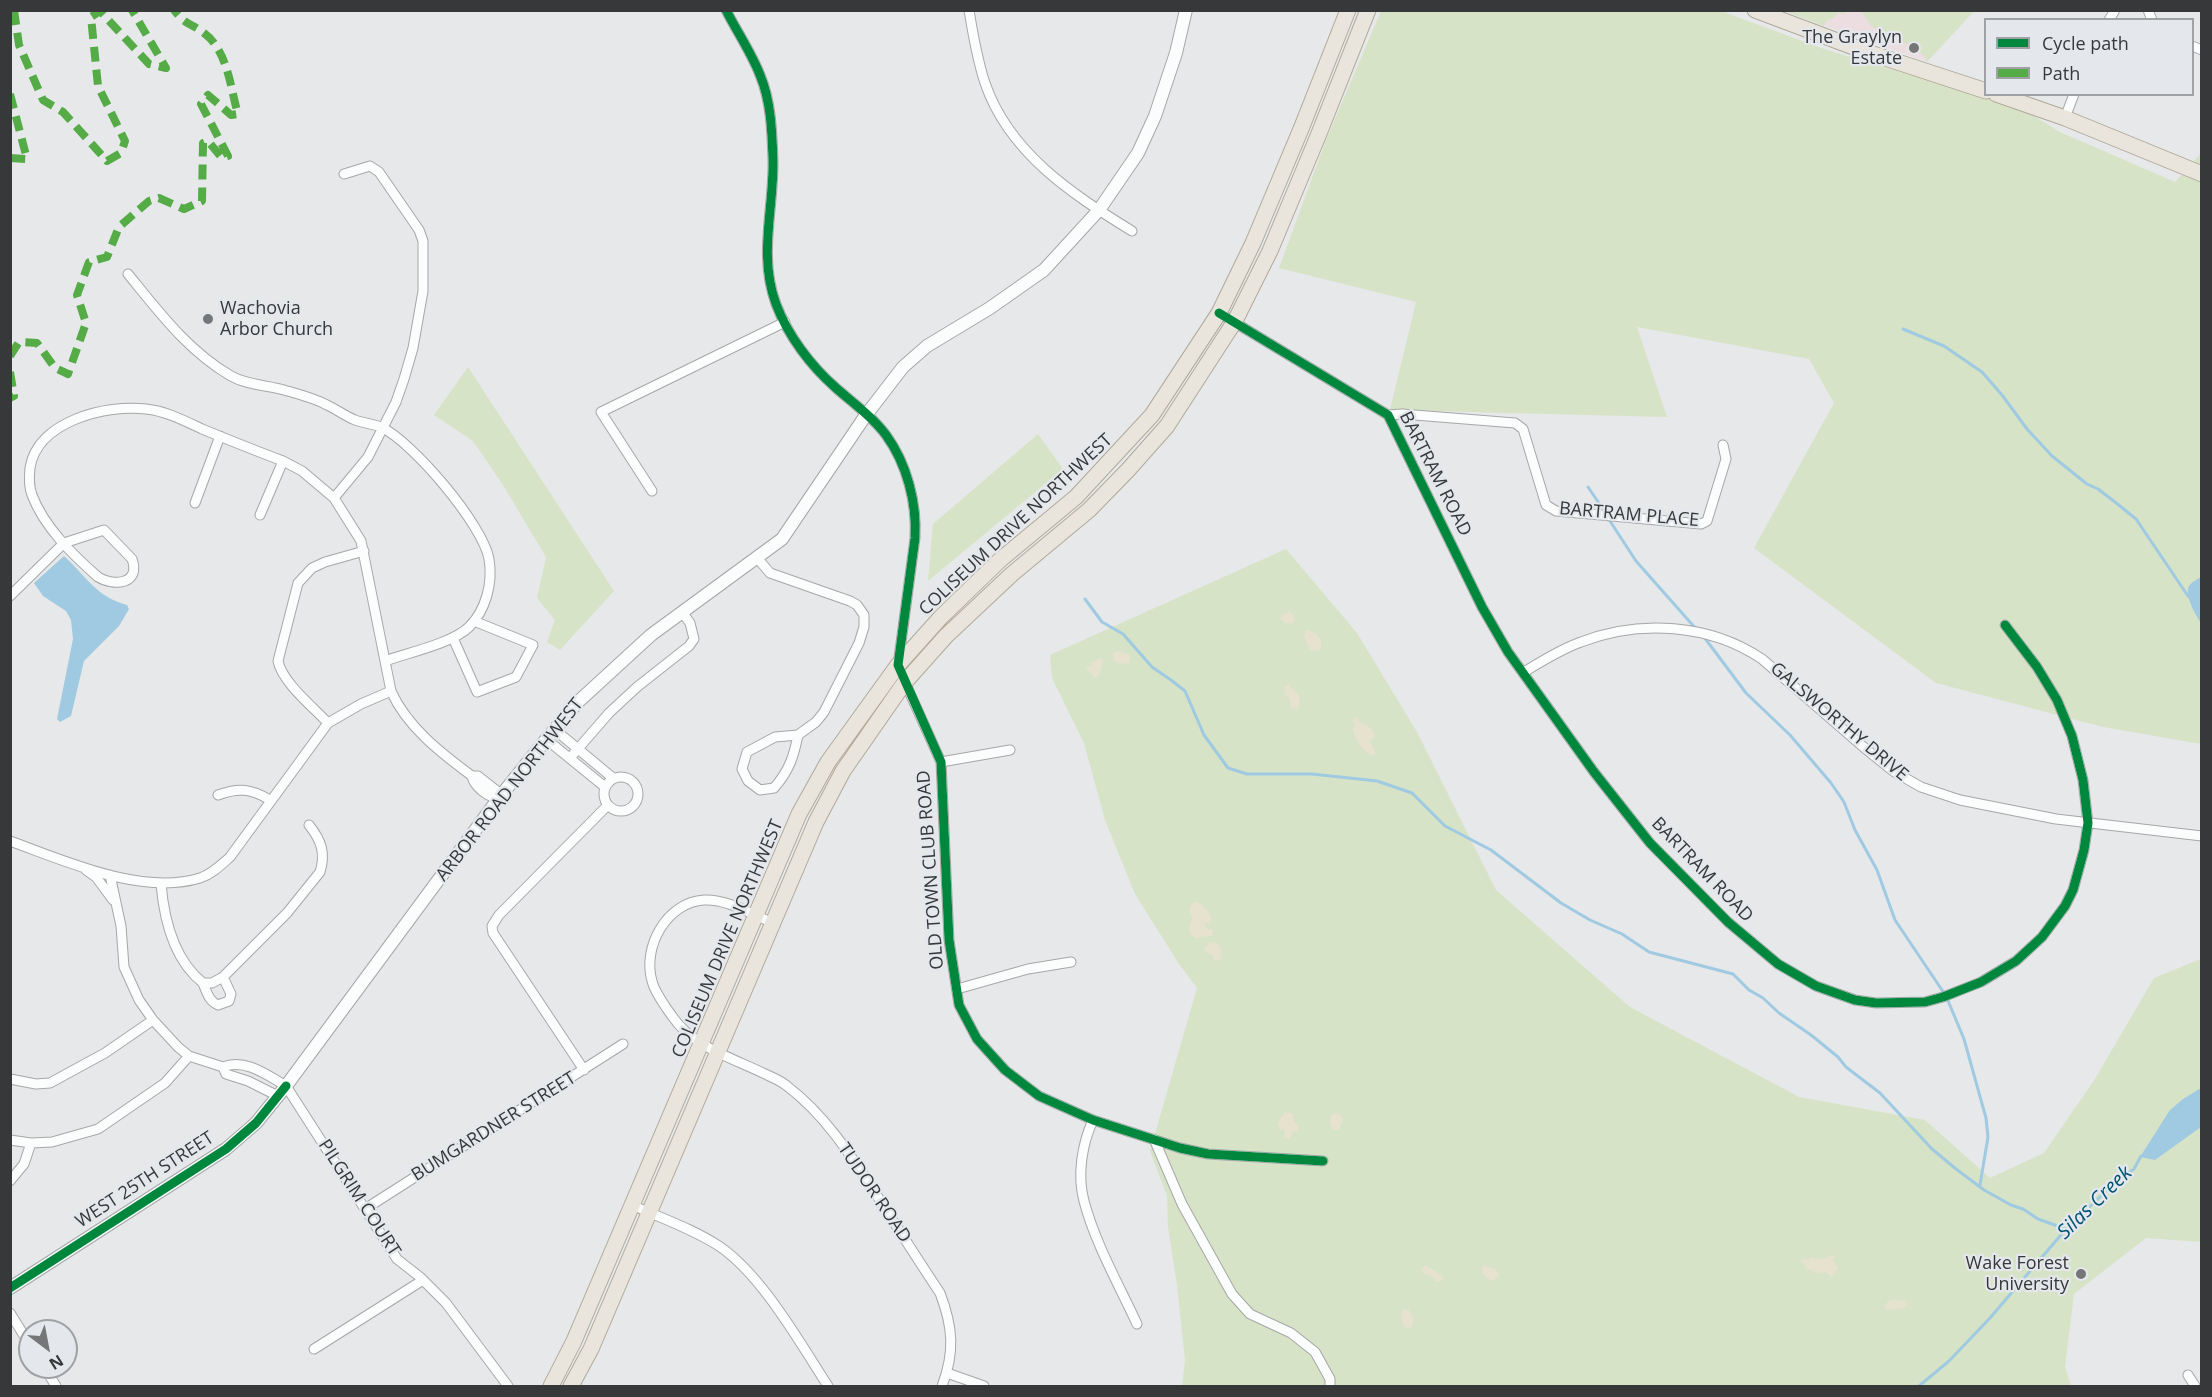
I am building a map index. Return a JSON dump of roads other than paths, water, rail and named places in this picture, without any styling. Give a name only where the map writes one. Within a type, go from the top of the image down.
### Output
[{"type":"main road","name":"COLISEUM DRIVE NORTHWEST","points":[[551,1386],[574,1341],[799,814],[828,762],[898,665],[941,618],[983,577],[1076,497],[1152,414],[1219,313],[1253,243],[1348,10]]},
{"type":"main road","name":"COLISEUM DRIVE NORTHWEST","points":[[572,1386],[591,1349],[816,822],[843,771],[905,682],[946,636],[1012,574],[1089,510],[1167,426],[1235,321],[1270,251],[1368,10]]},
{"type":"main road","points":[[1755,10],[1864,51],[1984,90]]},
{"type":"main road","points":[[2001,96],[2065,118],[2202,174]]},
{"type":"street","points":[[726,10],[760,74],[769,109],[773,162],[766,239],[767,267],[775,303],[802,350],[817,370],[885,434],[903,466],[908,482],[916,522],[898,665]]},
{"type":"street","points":[[969,10],[979,63],[991,98],[1022,145],[1057,181],[1132,231]]},
{"type":"street","name":"ARBOR ROAD NORTHWEST","points":[[286,1086],[499,798],[550,734],[613,668],[651,635],[758,559],[782,539],[884,390],[914,356],[1044,270],[1099,210],[1138,153],[1155,116],[1176,53],[1186,10]]},
{"type":"street","points":[[2065,118],[2073,96]]},
{"type":"street","points":[[334,498],[353,478],[368,457],[396,402],[413,348],[423,291],[423,241],[411,216],[379,171],[370,166],[344,174]]},
{"type":"street","points":[[129,274],[183,340],[203,358],[234,377],[325,404],[354,419],[382,428],[413,452],[439,479],[467,516],[484,544],[489,559],[485,603],[468,628],[453,638],[385,660]]},
{"type":"street","name":"BARTRAM ROAD","points":[[1219,313],[1388,415],[1482,606],[1508,652],[1624,811],[1650,843],[1707,902],[1755,947],[1791,973],[1816,986],[1856,1000],[1900,1004],[1925,1002],[1963,990],[1999,973],[2016,961],[2042,936],[2065,906],[2085,850],[2088,823],[2084,780],[2064,716],[2047,682],[2005,625]]},
{"type":"street","points":[[652,491],[601,411],[785,322]]},
{"type":"street","points":[[10,596],[64,543],[104,530],[132,559],[133,572],[124,582],[104,581],[64,543],[39,511],[30,488],[29,476],[34,456],[40,446],[55,432],[92,414],[128,408],[152,409],[283,461],[310,477],[334,498],[353,526],[364,551],[391,692],[397,704],[426,738],[472,776],[473,782],[492,798],[499,798]]},
{"type":"street","name":"BARTRAM PLACE","points":[[1388,415],[1402,414],[1515,423],[1523,429],[1546,505],[1556,511],[1701,524],[1707,521],[1726,459],[1723,445]]},
{"type":"street","points":[[195,503],[220,436]]},
{"type":"street","points":[[260,515],[283,461]]},
{"type":"street","points":[[328,723],[287,679],[278,661],[298,583],[312,568],[364,551]]},
{"type":"street","points":[[758,559],[770,573],[850,601],[857,605],[864,615],[864,627],[859,643],[833,698],[816,722],[798,735],[775,737],[747,752],[742,769],[748,781],[760,790],[774,788],[785,775],[793,758],[798,735]]},
{"type":"street","points":[[570,758],[609,713],[637,687],[689,646],[694,639],[690,623],[682,612]]},
{"type":"street","points":[[453,638],[477,692],[516,677],[533,645],[474,621]]},
{"type":"street","name":"GALSWORTHY DRIVE","points":[[1524,672],[1581,641],[1625,630],[1658,627],[1719,637],[1745,647],[1762,659],[1867,750],[1893,771],[1921,788],[1992,807],[2088,823],[2202,836]]},
{"type":"street","name":"OLD TOWN CLUB ROAD","points":[[898,665],[941,762],[949,940],[959,1005],[978,1039],[1005,1070],[1039,1096],[1093,1120],[1208,1154],[1323,1161]]},
{"type":"street","points":[[10,841],[110,875],[161,884],[200,878],[218,867],[243,841],[270,800],[328,723],[361,704],[391,692]]},
{"type":"street","points":[[550,734],[579,749],[613,778]]},
{"type":"street","points":[[550,734],[570,758],[605,787]]},
{"type":"street","points":[[941,762],[1010,750]]},
{"type":"street","points":[[613,778],[630,779],[637,788],[635,804],[625,811],[614,810],[604,798],[605,787],[613,778]]},
{"type":"street","points":[[218,795],[228,791],[248,789],[270,800]]},
{"type":"street","points":[[584,1070],[493,933],[492,926],[499,915],[608,805]]},
{"type":"street","points":[[203,983],[212,983],[223,977],[287,913],[320,872],[321,843],[309,825]]},
{"type":"street","points":[[77,864],[96,877],[116,905]]},
{"type":"street","points":[[110,875],[121,926],[124,967],[139,999],[153,1020],[189,1056],[223,1067],[233,1063],[260,1071],[286,1086]]},
{"type":"street","points":[[161,884],[162,905],[170,932],[189,968],[203,983],[213,1003],[219,1005],[229,1001],[231,994],[223,977]]},
{"type":"street","name":"TUDOR ROAD","points":[[773,923],[720,901],[707,900],[691,903],[670,916],[653,944],[650,969],[655,988],[682,1029],[701,1044],[786,1084],[824,1119],[857,1165],[940,1293],[949,1316],[952,1344],[947,1373],[942,1386]]},
{"type":"street","points":[[957,989],[1028,969],[1071,962]]},
{"type":"street","points":[[10,1079],[36,1084],[50,1083],[105,1053],[153,1020]]},
{"type":"street","name":"BUMGARDNER STREET","points":[[365,1209],[623,1044]]},
{"type":"street","points":[[10,1140],[31,1143],[73,1137],[98,1129],[165,1083],[189,1056]]},
{"type":"street","points":[[223,1067],[226,1074],[254,1083],[278,1096]]},
{"type":"street","points":[[254,1083],[260,1071]]},
{"type":"street","name":"WEST 25TH STREET","points":[[10,1288],[226,1149],[256,1123],[286,1086]]},
{"type":"street","name":"PILGRIM COURT","points":[[286,1086],[397,1258],[446,1304],[508,1386]]},
{"type":"street","points":[[1093,1120],[1086,1135],[1083,1151],[1081,1172],[1083,1200],[1137,1324]]},
{"type":"street","points":[[1154,1139],[1182,1204],[1232,1294],[1250,1314],[1291,1333],[1315,1352],[1330,1378],[1330,1386]]},
{"type":"street","points":[[10,1181],[24,1164],[31,1143]]},
{"type":"street","points":[[632,1205],[708,1240],[737,1260],[775,1306],[828,1386]]},
{"type":"street","points":[[314,1349],[423,1280]]},
{"type":"street","points":[[10,1313],[18,1326]]},
{"type":"street","points":[[947,1373],[984,1386]]},
{"type":"street","points":[[2188,1375],[2195,1386]]},
{"type":"water","points":[[64,556],[99,591],[127,605],[129,609],[119,626],[84,661],[71,716],[60,722],[57,719],[73,639],[71,620],[66,611],[43,596],[34,583]]},
{"type":"water","points":[[2201,578],[2201,623],[2188,597],[2190,585]]},
{"type":"water","points":[[2201,1088],[2201,1127],[2155,1160],[2140,1157],[2170,1110]]},
{"type":"waterway","points":[[1903,329],[1944,346],[1982,372],[2027,429],[2052,456],[2136,519],[2188,596],[2191,597]]},
{"type":"waterway","points":[[1588,487],[1605,512]]},
{"type":"waterway","points":[[1608,518],[1636,561],[1697,630]]},
{"type":"waterway","points":[[1085,599],[1102,622],[1123,634],[1152,667],[1185,691],[1204,735],[1228,768],[1247,774],[1312,774],[1377,781],[1412,793],[1445,826],[1491,850],[1561,903],[1590,920],[1622,934],[1649,952],[1733,974],[1749,990],[1811,1035],[1838,1057],[1846,1067],[1880,1093],[1932,1149],[1956,1169],[1984,1190],[2011,1205],[2023,1209],[2038,1219],[2066,1229]]},
{"type":"waterway","points":[[1704,637],[1746,693],[1790,735],[1831,783],[1844,802],[1855,830],[1877,870],[1895,920],[1946,996],[1964,1039],[1986,1118],[1988,1137],[1980,1185]]},
{"type":"waterway","name":"Silas Creek","points":[[1919,1386],[1949,1361],[1990,1318],[2066,1229],[2118,1180],[2134,1169],[2141,1156]]},
{"type":"place","name":"The Graylyn Estate","points":[[1914,48]]},
{"type":"place","name":"Wachovia Arbor Church","points":[[208,319]]},
{"type":"place","name":"Wake Forest University","points":[[2081,1274]]}]
